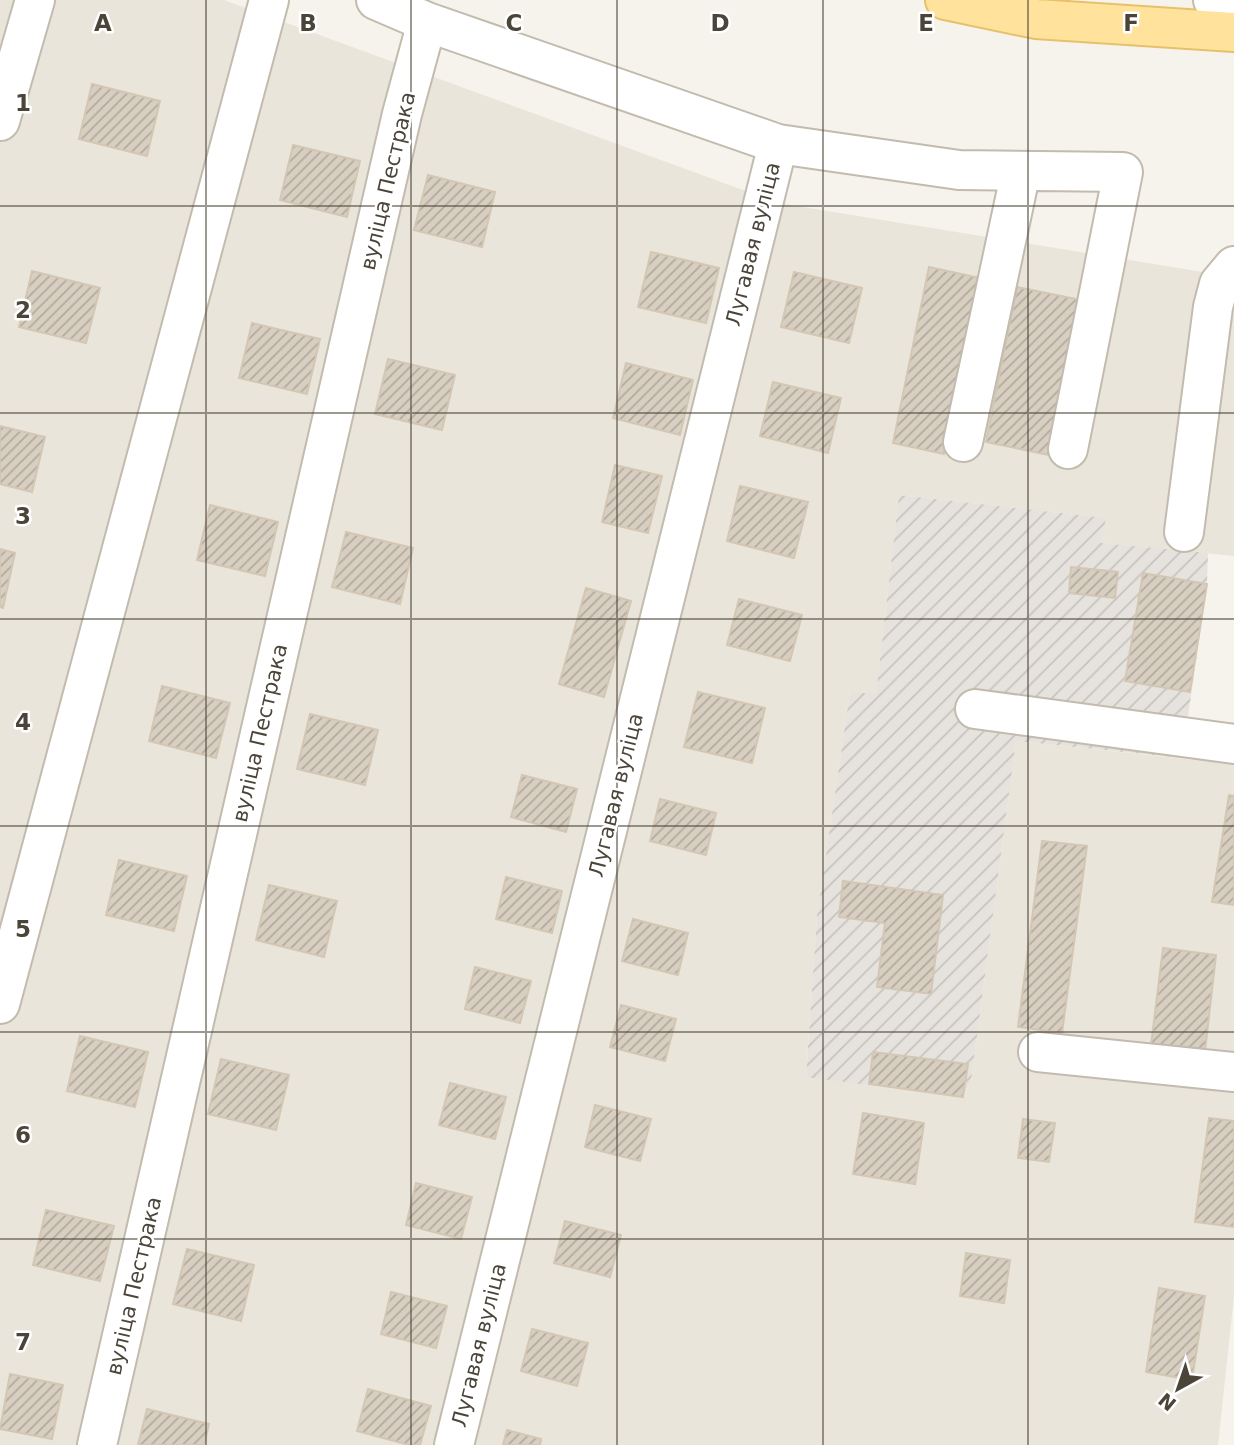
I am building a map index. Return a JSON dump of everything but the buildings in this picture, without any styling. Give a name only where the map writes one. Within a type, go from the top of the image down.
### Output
[{"type":"main road","points":[[945,0],[1036,19],[1234,32]]},
{"type":"street","points":[[0,121],[35,0]]},
{"type":"street","points":[[0,1004],[269,0]]},
{"type":"street","points":[[376,0],[427,22],[778,144],[959,170],[1123,172],[1068,449]]},
{"type":"street","points":[[1213,0],[1234,11]]},
{"type":"street","name":"вуліца Пестрака","points":[[97,1445],[399,128],[427,22]]},
{"type":"street","name":"Лугавая вуліца","points":[[454,1445],[778,144]]},
{"type":"street","points":[[963,442],[1021,171]]},
{"type":"street","points":[[1184,532],[1213,307],[1219,284],[1234,266]]},
{"type":"street","points":[[975,709],[1234,744]]},
{"type":"street","points":[[1038,1052],[1234,1072]]},
{"type":"shaded area","points":[[0,0],[224,0],[778,203],[1234,277],[1234,556],[1101,543],[1105,518],[899,495],[876,695],[850,692],[817,916],[806,1076],[964,1096],[971,1081],[1016,741],[1234,764],[1234,1296],[1218,1445],[0,1445]]},
{"type":"shaded area","points":[[899,495],[1106,518],[1101,543],[1208,553],[1207,584],[1182,758],[1016,741],[971,1081],[963,1097],[806,1077],[817,916],[850,692],[876,694]]}]
